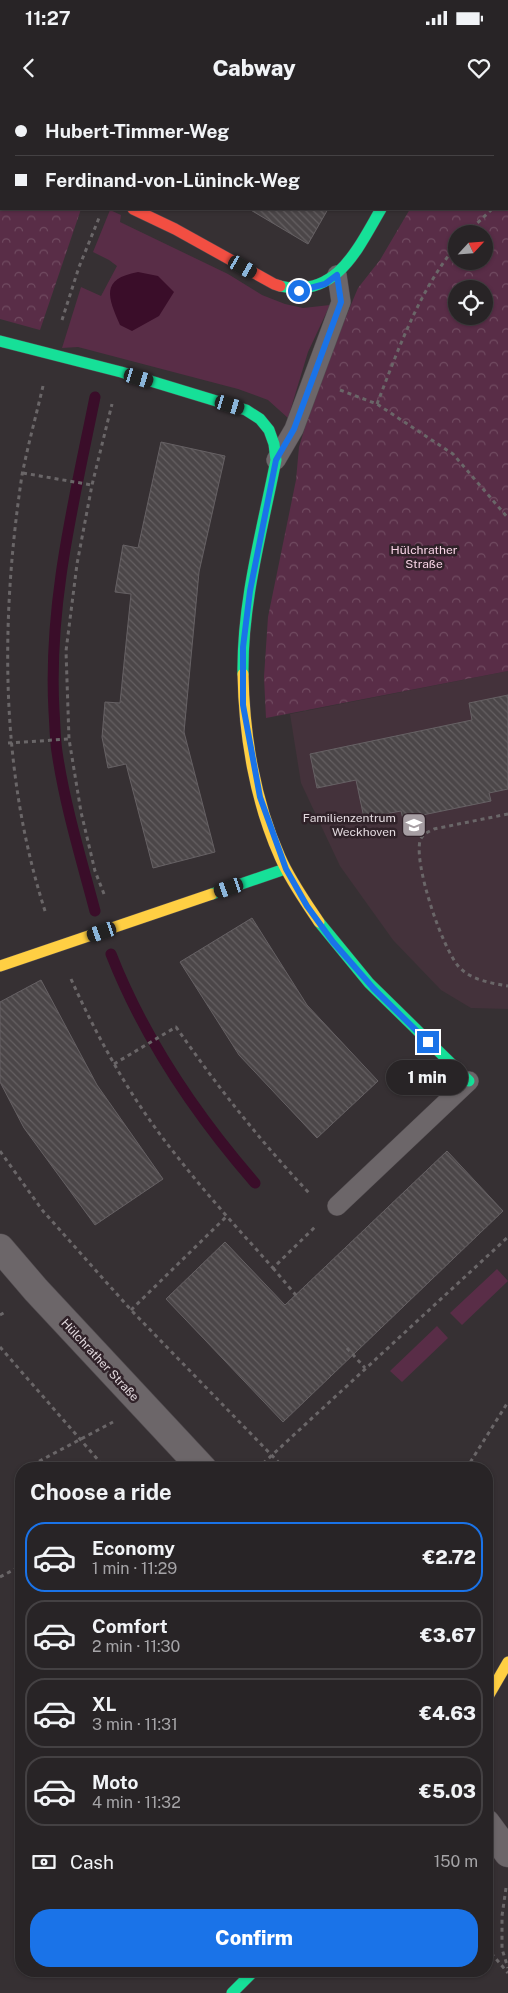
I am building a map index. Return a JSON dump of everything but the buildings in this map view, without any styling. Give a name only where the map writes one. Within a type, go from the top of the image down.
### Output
[{"type":"street","points":[[135,210],[175,229],[260,277],[286,289],[299,291],[325,284],[337,275],[356,251],[380,210]]},
{"type":"street","points":[[0,341],[121,372],[252,413],[264,423],[273,437],[276,460],[250,591],[243,647],[242,676],[243,705],[254,771],[269,825],[286,869],[307,906],[333,942],[368,982],[469,1081]]},
{"type":"street","points":[[0,966],[286,869]]},
{"type":"street","name":"Hülchrather Straße","points":[[0,1248],[36,1290],[196,1462]]},
{"type":"street","points":[[493,1688],[508,1662]]},
{"type":"street","points":[[493,1837],[508,1866]]},
{"type":"street","points":[[232,1993],[248,1977]]},
{"type":"lane","points":[[276,460],[294,429],[341,302],[337,275]]},
{"type":"lane","points":[[333,1210],[469,1081]]},
{"type":"path","points":[[103,210],[91,235],[50,354],[23,473],[15,522],[8,586],[5,655],[8,743],[18,810],[32,874],[58,947],[86,1014],[114,1064],[175,1154],[299,1299]]},
{"type":"path","points":[[475,225],[491,210]]},
{"type":"path","points":[[377,404],[403,340],[430,286],[448,258]]},
{"type":"path","points":[[115,927],[95,871],[81,812],[69,739],[66,651],[77,564],[92,485],[105,428],[121,372]]},
{"type":"path","points":[[312,378],[377,404],[452,454],[508,518]]},
{"type":"path","points":[[23,473],[92,485]]},
{"type":"path","points":[[8,743],[69,739]]},
{"type":"path","points":[[508,814],[428,832],[420,839],[420,851],[430,901],[439,930],[451,956],[460,969],[480,980],[508,986]]},
{"type":"path","points":[[114,1064],[176,1027],[227,1098],[287,1169],[333,1210],[273,1268]]},
{"type":"path","points":[[0,1151],[43,1211],[131,1310],[278,1462]]},
{"type":"path","points":[[131,1310],[227,1216]]},
{"type":"path","points":[[264,1462],[508,1237]]},
{"type":"path","points":[[0,1347],[100,1462]]},
{"type":"path","points":[[347,1348],[365,1368]]},
{"type":"path","points":[[38,1462],[124,1416],[140,1402]]},
{"type":"path","points":[[470,1462],[508,1402]]},
{"type":"path","points":[[0,1578],[15,1569]]},
{"type":"path","points":[[508,1866],[502,1916],[502,1949],[508,1968]]},
{"type":"path","points":[[493,1956],[508,1973]]},
{"type":"shaded area","points":[[138,272],[158,276],[174,292],[159,316],[132,331],[120,325],[112,306],[110,291],[112,284],[117,279]]},
{"type":"shaded area","name":"Familienzentrum Weckhoven","points":[[508,671],[508,1009],[471,1008],[441,990],[393,940],[340,866],[301,783],[290,714]]},
{"type":"green space","points":[[0,210],[81,210],[40,330],[0,319]]},
{"type":"green space","points":[[110,210],[121,215],[120,222],[228,274],[262,295],[285,304],[303,308],[330,305],[308,352],[288,418],[268,400],[238,389],[78,347],[62,348],[81,287],[101,296],[117,266],[93,252]]},
{"type":"green space","points":[[409,210],[508,210],[508,671],[266,718],[264,677],[268,617],[296,480],[299,447],[319,381],[358,288],[380,260]]},
{"type":"green space","points":[[497,1269],[508,1281],[462,1325],[450,1313]]},
{"type":"green space","points":[[437,1326],[448,1338],[402,1382],[390,1371]]},
{"type":"waterway","points":[[95,397],[64,553],[55,631],[53,671],[55,737],[60,772],[95,911]]},
{"type":"waterway","points":[[111,954],[139,1016],[173,1074],[212,1130],[255,1183]]},
{"type":"traffic: fast","points":[[280,286],[299,288],[316,285],[330,278],[343,268],[353,255],[380,210]]},
{"type":"traffic: fast","points":[[0,341],[121,372],[246,410],[260,419],[269,430],[274,444],[276,460],[249,593],[243,674]]},
{"type":"traffic: fast","points":[[212,894],[285,869]]},
{"type":"traffic: fast","points":[[319,922],[369,983],[469,1081]]},
{"type":"traffic: fast","points":[[232,1993],[248,1977]]},
{"type":"traffic: slow","points":[[243,674],[252,767],[271,836],[284,866],[319,922]]},
{"type":"traffic: slow","points":[[0,966],[212,894]]},
{"type":"traffic: slow","points":[[493,1688],[508,1662]]},
{"type":"traffic: jam","points":[[135,210],[175,229],[280,286]]},
{"type":"place","name":"Familienzentrum Weckhoven","points":[[414,825]]},
{"type":"route","points":[[299,291],[325,284],[337,275],[341,302],[294,429],[276,460],[250,591],[243,647],[242,676],[243,705],[254,771],[269,825],[286,869],[307,906],[333,942],[374,989],[428,1042]]}]
